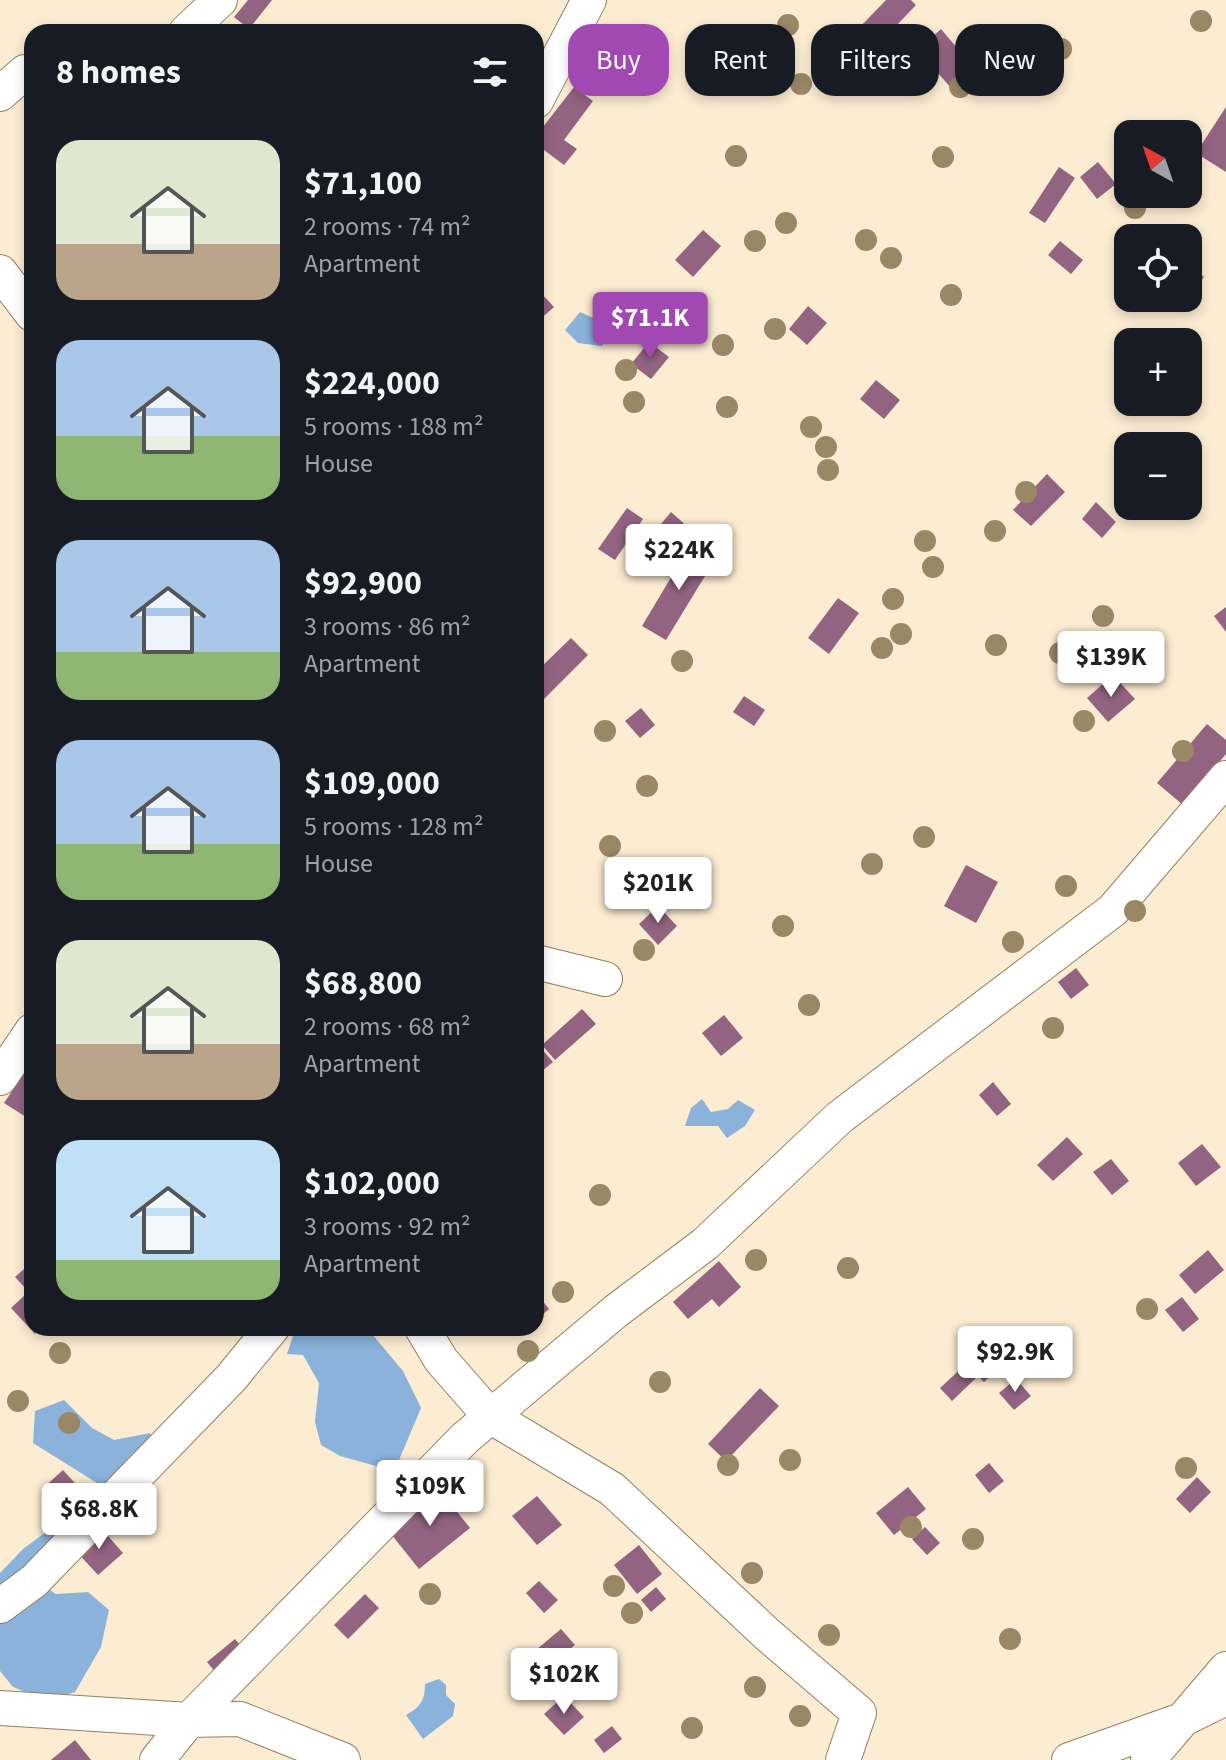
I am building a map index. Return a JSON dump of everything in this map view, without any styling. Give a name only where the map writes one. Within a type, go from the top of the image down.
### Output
[{"type":"street","points":[[194,24],[220,0]]},
{"type":"street","points":[[544,86],[589,0]]},
{"type":"street","points":[[0,94],[24,73]]},
{"type":"street","points":[[0,272],[24,304]]},
{"type":"street","points":[[157,1760],[189,1720],[465,1438],[616,1311],[705,1244],[840,1117],[1113,910],[1226,778]]},
{"type":"street","points":[[544,964],[605,979]]},
{"type":"street","points":[[0,1078],[24,1043]]},
{"type":"street","points":[[0,1606],[34,1581],[231,1378],[265,1336]]},
{"type":"street","points":[[427,1336],[441,1360],[490,1416],[612,1489],[768,1635],[859,1713],[843,1760]]},
{"type":"street","points":[[1148,1760],[1226,1669]]},
{"type":"street","points":[[1069,1760],[1179,1721],[1226,1698]]},
{"type":"street","points":[[0,1708],[189,1720],[240,1719],[343,1760]]},
{"type":"water","points":[[580,312],[604,323],[608,336],[602,346],[578,343],[565,330]]},
{"type":"water","points":[[702,1099],[711,1112],[728,1109],[738,1100],[755,1110],[745,1126],[727,1138],[718,1126],[685,1126],[691,1108]]},
{"type":"water","points":[[293,1336],[374,1336],[403,1371],[421,1408],[399,1460],[390,1494],[376,1466],[340,1456],[321,1445],[315,1422],[319,1383],[303,1355],[287,1354]]},
{"type":"water","points":[[64,1400],[92,1428],[114,1440],[150,1433],[155,1455],[36,1581],[56,1594],[88,1592],[109,1610],[101,1647],[75,1692],[47,1701],[13,1687],[0,1671],[0,1573],[23,1549],[105,1488],[33,1443],[35,1411]]},
{"type":"water","points":[[439,1679],[446,1685],[446,1695],[455,1704],[453,1716],[423,1739],[406,1715],[421,1703],[425,1684]]},
{"type":"building","points":[[248,0],[272,0],[253,24],[243,24],[234,17]]},
{"type":"building","points":[[886,0],[911,0],[916,5],[898,24],[863,24]]},
{"type":"building","points":[[941,29],[955,46],[955,85],[951,88],[939,74]]},
{"type":"building","points":[[568,95],[586,96],[593,101],[564,140],[577,149],[564,165],[544,150],[544,126]]},
{"type":"building","points":[[1226,107],[1226,172],[1202,157],[1202,144]]},
{"type":"building","points":[[1098,162],[1114,186],[1097,199],[1080,177]]},
{"type":"building","points":[[1059,167],[1075,178],[1045,223],[1029,213]]},
{"type":"building","points":[[703,230],[721,246],[693,277],[675,260]]},
{"type":"building","points":[[1060,241],[1083,260],[1071,274],[1048,255]]},
{"type":"building","points":[[544,296],[554,307],[544,316]]},
{"type":"building","points":[[808,306],[827,323],[807,345],[789,329]]},
{"type":"building","points":[[649,342],[669,357],[651,379],[631,364]]},
{"type":"building","points":[[876,380],[900,400],[884,419],[860,399]]},
{"type":"building","points":[[1047,474],[1065,492],[1031,526],[1013,510]]},
{"type":"building","points":[[1096,502],[1116,522],[1102,538],[1082,519]]},
{"type":"building","points":[[627,508],[643,519],[615,560],[598,549]]},
{"type":"building","points":[[671,512],[689,528],[679,540],[661,524]]},
{"type":"building","points":[[691,544],[716,558],[666,640],[642,626]]},
{"type":"building","points":[[838,598],[859,613],[829,654],[808,638]]},
{"type":"building","points":[[1226,607],[1226,632],[1214,616]]},
{"type":"building","points":[[571,638],[588,655],[544,699],[544,664]]},
{"type":"building","points":[[1113,675],[1135,699],[1108,722],[1087,698]]},
{"type":"building","points":[[744,696],[765,710],[754,726],[733,712]]},
{"type":"building","points":[[641,708],[655,725],[640,738],[625,721]]},
{"type":"building","points":[[1207,724],[1226,740],[1226,754],[1183,805],[1157,783]]},
{"type":"building","points":[[966,865],[998,882],[976,923],[944,906]]},
{"type":"building","points":[[658,906],[677,926],[658,945],[639,924]]},
{"type":"building","points":[[1076,968],[1089,985],[1071,999],[1058,982]]},
{"type":"building","points":[[582,1009],[596,1024],[555,1060],[544,1043]]},
{"type":"building","points":[[724,1015],[743,1038],[721,1056],[702,1033]]},
{"type":"building","points":[[544,1052],[553,1062],[544,1069]]},
{"type":"building","points":[[24,1073],[24,1116],[4,1103]]},
{"type":"building","points":[[993,1082],[1011,1104],[997,1116],[979,1095]]},
{"type":"building","points":[[1067,1137],[1083,1154],[1053,1181],[1037,1165]]},
{"type":"building","points":[[1202,1144],[1221,1167],[1196,1186],[1178,1163]]},
{"type":"building","points":[[1111,1159],[1129,1181],[1112,1195],[1093,1172]]},
{"type":"building","points":[[1208,1250],[1224,1270],[1195,1294],[1179,1275]]},
{"type":"building","points":[[719,1261],[741,1287],[719,1307],[712,1299],[688,1319],[673,1302]]},
{"type":"building","points":[[24,1269],[24,1287],[15,1277]]},
{"type":"building","points":[[24,1296],[24,1322],[11,1308]]},
{"type":"building","points":[[1182,1297],[1199,1319],[1183,1332],[1165,1310]]},
{"type":"building","points":[[979,1352],[988,1362],[994,1357],[1002,1366],[984,1382],[978,1376],[952,1401],[940,1388]]},
{"type":"building","points":[[1016,1379],[1031,1396],[1014,1410],[999,1393]]},
{"type":"building","points":[[760,1388],[779,1406],[726,1461],[708,1444]]},
{"type":"building","points":[[989,1463],[1004,1481],[989,1493],[975,1475]]},
{"type":"building","points":[[63,1470],[84,1493],[62,1512],[42,1489]]},
{"type":"building","points":[[1197,1477],[1211,1492],[1190,1513],[1176,1499]]},
{"type":"building","points":[[435,1484],[470,1528],[419,1569],[391,1534]]},
{"type":"building","points":[[908,1487],[926,1509],[894,1535],[876,1513]]},
{"type":"building","points":[[537,1496],[562,1525],[537,1545],[512,1516]]},
{"type":"building","points":[[99,1526],[123,1553],[98,1575],[74,1549]]},
{"type":"building","points":[[925,1527],[940,1543],[927,1555],[912,1539]]},
{"type":"building","points":[[639,1545],[662,1574],[637,1594],[614,1565]]},
{"type":"building","points":[[539,1581],[558,1600],[544,1613],[526,1593]]},
{"type":"building","points":[[656,1587],[666,1599],[651,1612],[641,1600]]},
{"type":"building","points":[[365,1594],[379,1608],[348,1639],[334,1625]]},
{"type":"building","points":[[561,1629],[575,1645],[526,1685],[513,1669]]},
{"type":"building","points":[[235,1639],[249,1656],[221,1679],[207,1662]]},
{"type":"building","points":[[564,1696],[584,1717],[564,1735],[544,1714]]},
{"type":"building","points":[[612,1726],[622,1739],[604,1753],[594,1740]]},
{"type":"building","points":[[75,1740],[91,1760],[51,1760]]}]
